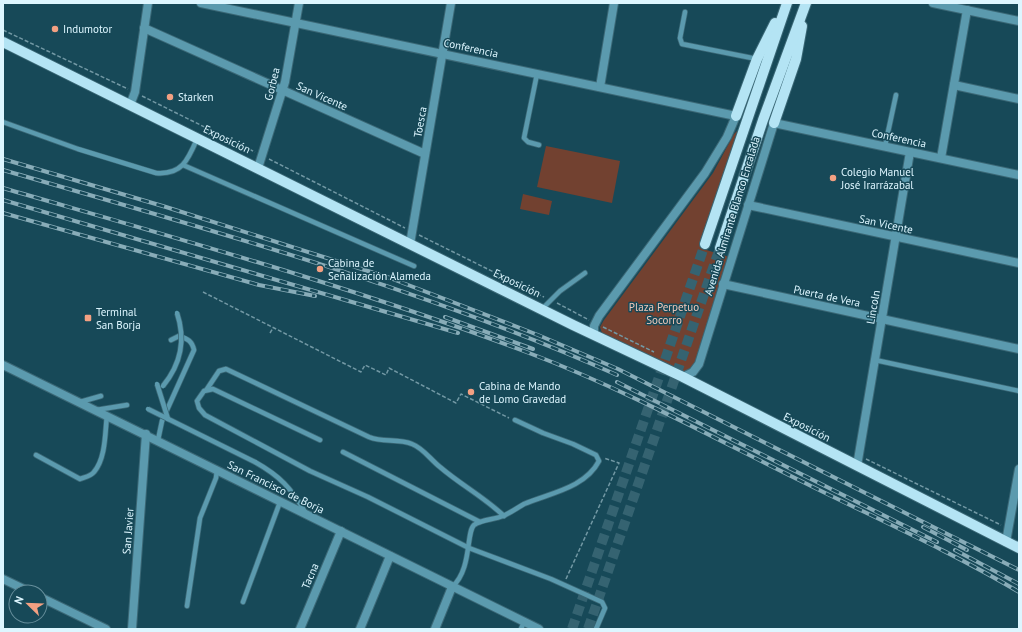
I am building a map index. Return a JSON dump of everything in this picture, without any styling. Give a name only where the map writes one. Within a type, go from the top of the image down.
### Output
[{"type":"main road","points":[[736,116],[757,59],[770,31],[785,6]]},
{"type":"main road","name":"Avenida Almirante Blanco Encalada","points":[[705,244],[785,6]]},
{"type":"main road","points":[[774,123],[796,59],[805,7]]},
{"type":"main road","name":"Avenida Almirante Blanco Encalada","points":[[720,248],[759,133],[805,7]]},
{"type":"main road","name":"Exposición","points":[[3,42],[594,335],[683,377],[1019,548]]},
{"type":"street","points":[[130,105],[134,92],[148,3]]},
{"type":"street","name":"Conferencia","points":[[201,3],[736,116]]},
{"type":"street","name":"Gorbea","points":[[258,168],[283,91],[299,3]]},
{"type":"street","name":"Toesca","points":[[410,244],[451,3]]},
{"type":"street","points":[[600,87],[614,3]]},
{"type":"street","points":[[935,3],[1019,21]]},
{"type":"street","points":[[941,158],[967,10]]},
{"type":"street","name":"San Vicente","points":[[144,28],[425,154]]},
{"type":"street","points":[[954,85],[1019,99]]},
{"type":"street","points":[[594,335],[595,322],[705,173],[727,138],[736,116]]},
{"type":"street","name":"Conferencia","points":[[774,123],[1019,175]]},
{"type":"street","name":"Avenida Almirante Blanco Encalada","points":[[683,377],[693,372],[699,364],[774,123]]},
{"type":"street","name":"Lincoln","points":[[857,466],[910,152]]},
{"type":"street","name":"San Vicente","points":[[748,205],[1019,263]]},
{"type":"street","name":"Puerta de Vera","points":[[723,284],[1019,349]]},
{"type":"street","name":"San Francisco de Borja","points":[[3,365],[341,531],[452,587],[522,625],[539,629]]},
{"type":"street","name":"San Javier","points":[[132,629],[146,434]]},
{"type":"street","points":[[1006,542],[1019,469]]},
{"type":"street","name":"Tacna","points":[[300,629],[341,531]]},
{"type":"street","points":[[360,629],[390,556]]},
{"type":"street","points":[[3,579],[13,584]]},
{"type":"street","points":[[435,629],[452,587]]},
{"type":"street","points":[[48,601],[106,629]]},
{"type":"lane","points":[[685,12],[680,38],[682,44],[757,59]]},
{"type":"lane","points":[[537,74],[524,138],[528,142],[539,145]]},
{"type":"lane","points":[[885,146],[896,95]]},
{"type":"lane","points":[[3,122],[72,148],[156,173],[172,172],[183,165],[190,155],[197,138]]},
{"type":"lane","points":[[183,165],[414,266]]},
{"type":"lane","points":[[542,309],[584,273]]},
{"type":"lane","points":[[163,386],[174,370],[181,352],[182,332],[177,313]]},
{"type":"lane","points":[[158,440],[162,421],[194,350],[192,342],[189,340],[179,336],[171,340]]},
{"type":"lane","points":[[875,360],[1019,391]]},
{"type":"lane","points":[[504,516],[489,502],[440,467],[421,449],[411,443],[399,441],[380,441],[369,437],[226,368],[219,371],[207,389],[201,393],[197,401],[199,408],[205,415],[310,471],[368,497],[470,548],[564,585],[604,604],[605,610],[596,629]]},
{"type":"lane","points":[[157,384],[168,419]]},
{"type":"lane","points":[[207,389],[216,390],[320,440]]},
{"type":"lane","points":[[80,402],[101,396]]},
{"type":"lane","points":[[96,410],[127,405]]},
{"type":"lane","points":[[148,409],[255,462],[280,478],[293,492],[306,514]]},
{"type":"lane","points":[[36,456],[80,478],[90,476],[95,471],[101,458],[107,416]]},
{"type":"lane","points":[[452,587],[463,573],[470,548],[470,531],[474,525],[504,516],[524,504],[550,495],[584,479],[599,461],[598,457],[574,444],[543,433],[515,420]]},
{"type":"lane","points":[[343,452],[480,522]]},
{"type":"lane","points":[[187,606],[200,518],[216,478],[217,470]]},
{"type":"lane","points":[[243,602],[280,502]]},
{"type":"path","points":[[3,30],[134,92],[658,354]]},
{"type":"path","points":[[203,292],[361,372],[365,365],[386,375],[389,368],[456,402],[461,394],[515,420]]},
{"type":"path","points":[[270,333],[273,327]]},
{"type":"path","points":[[859,455],[1008,529]]},
{"type":"path","points":[[564,585],[619,463],[598,457]]},
{"type":"green space","name":"Plaza Perpetuo Socorro","points":[[738,130],[700,248],[729,257],[695,367],[685,372],[602,333],[600,327],[713,173],[734,134]]},
{"type":"green space","points":[[546,146],[620,161],[612,203],[537,187]]},
{"type":"green space","points":[[523,194],[552,201],[549,215],[520,209]]},
{"type":"tunnel","points":[[572,629],[705,244]]},
{"type":"tunnel","points":[[588,629],[720,248]]},
{"type":"railway","points":[[3,159],[166,207],[390,278],[538,335],[618,369],[1019,570]]},
{"type":"railway","points":[[3,170],[236,238],[390,287],[467,314],[542,343],[617,375]]},
{"type":"railway","points":[[3,188],[268,265],[399,307],[529,353],[599,382],[668,414],[912,535],[1019,592]]},
{"type":"railway","points":[[3,200],[458,333]]},
{"type":"railway","points":[[3,213],[259,285],[315,296]]},
{"type":"railway","points":[[445,317],[533,349]]},
{"type":"railway","points":[[617,382],[937,542]]},
{"type":"railway","points":[[923,527],[967,550]]},
{"type":"railway","points":[[955,550],[1019,584]]},
{"type":"place","name":"Indumotor","points":[[55,29]]},
{"type":"place","name":"Starken","points":[[170,97]]},
{"type":"place","name":"Colegio Manuel José Irarrázabal","points":[[833,178]]},
{"type":"place","name":"Cabina de Señalización Alameda","points":[[320,269]]},
{"type":"place","name":"Terminal San Borja","points":[[88,318]]},
{"type":"place","name":"Cabina de Mando de Lomo Gravedad","points":[[471,392]]}]
